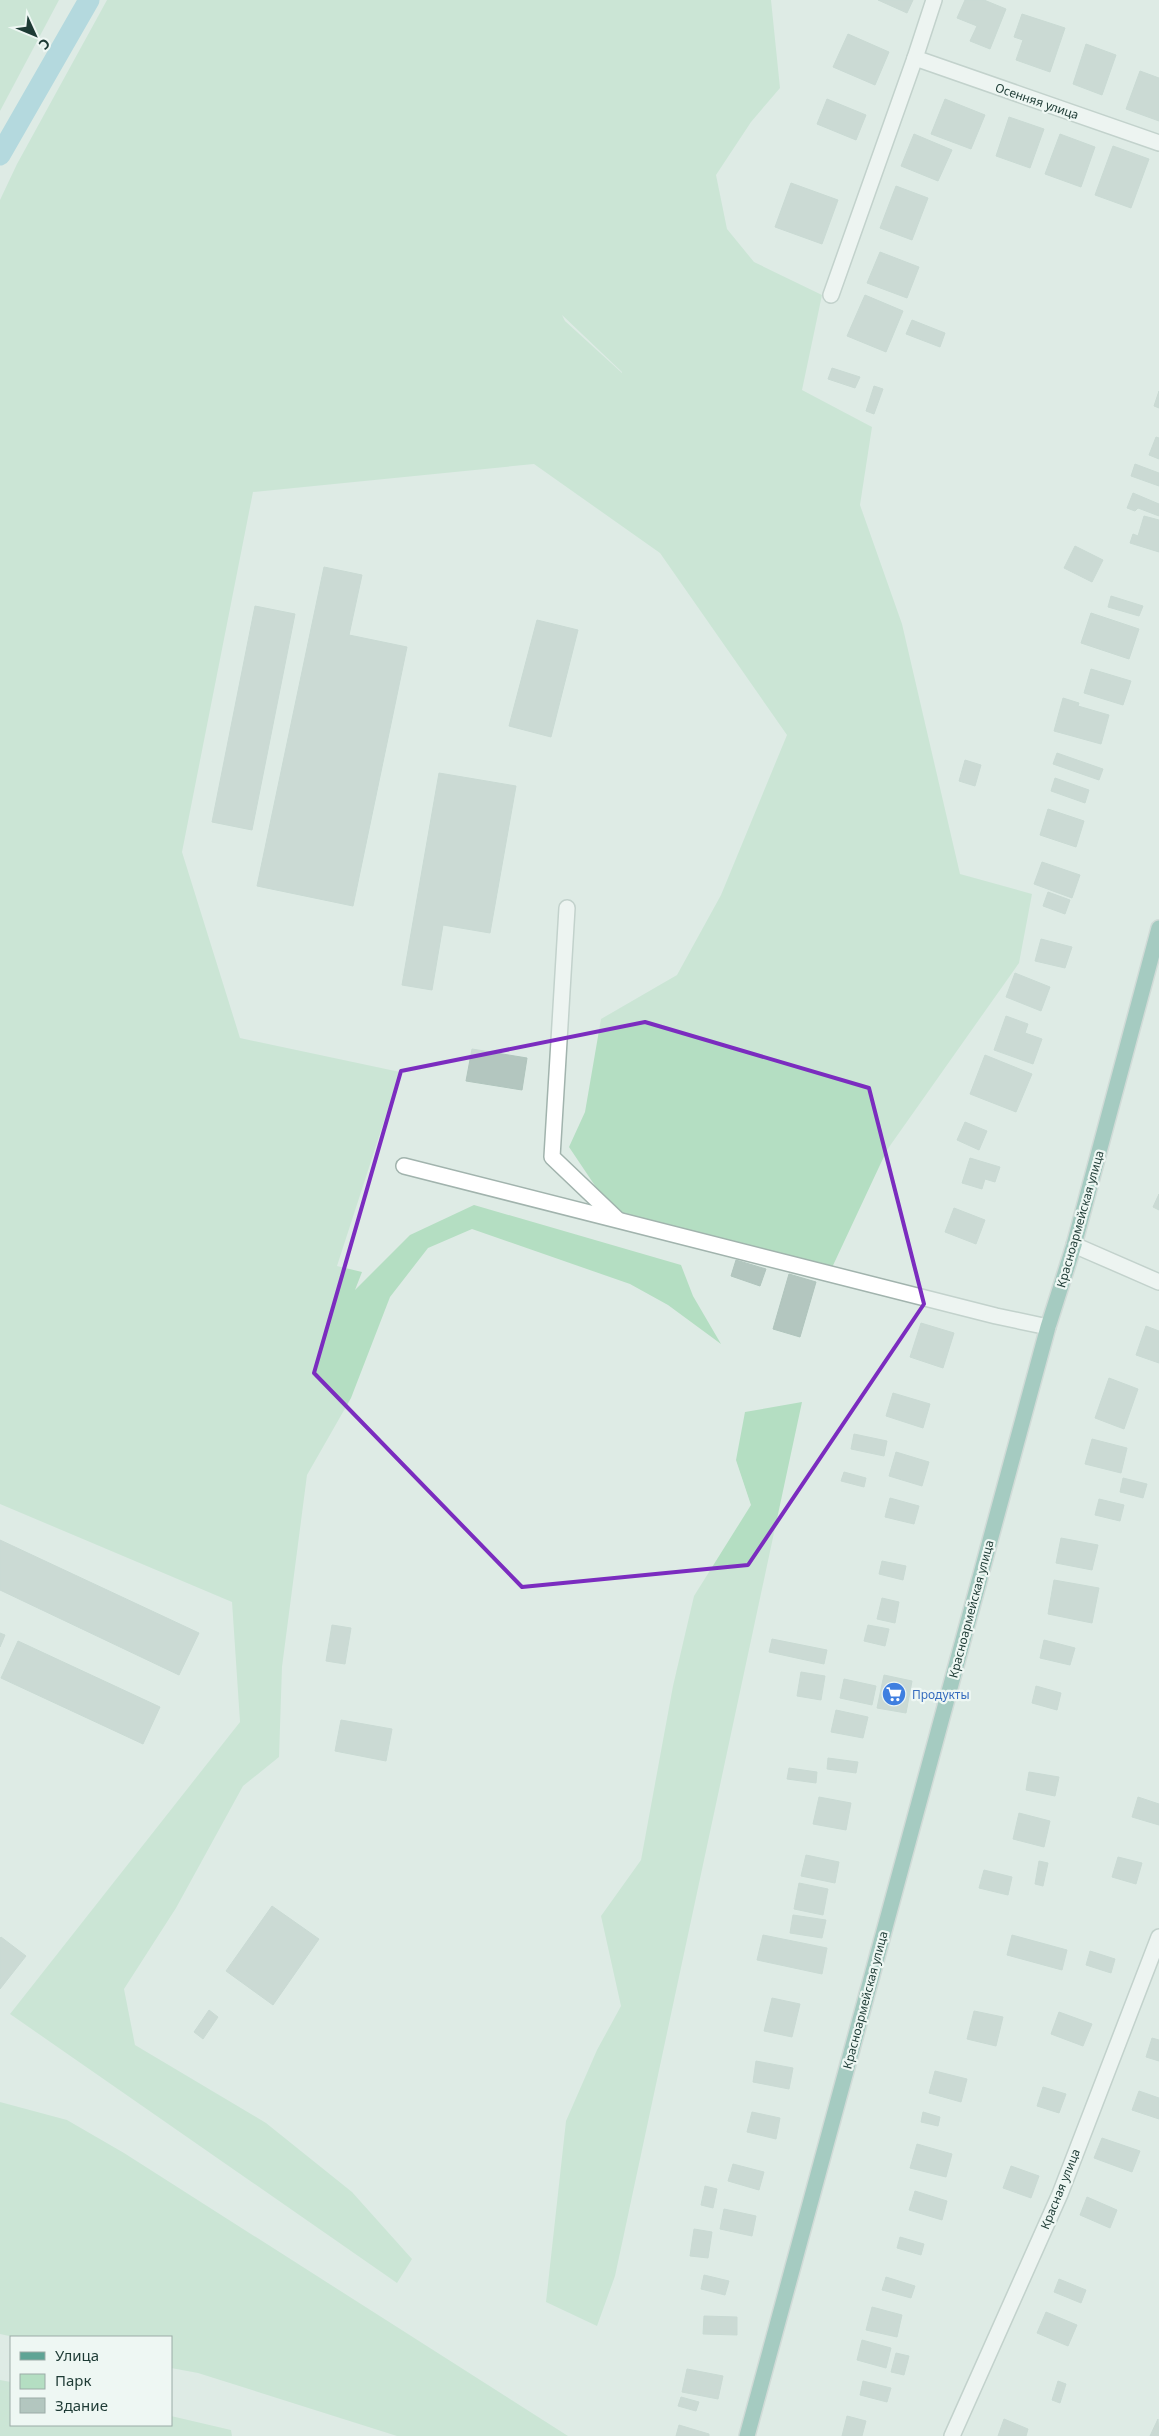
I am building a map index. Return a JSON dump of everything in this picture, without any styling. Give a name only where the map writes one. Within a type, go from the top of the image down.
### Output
[{"type":"main road","name":"Красноармейская улица","points":[[747,2436],[1048,1327],[1074,1245],[1159,928]]},
{"type":"street","points":[[831,295],[934,0]]},
{"type":"street","name":"Осенняя улица","points":[[915,58],[1159,143]]},
{"type":"street","points":[[567,908],[552,1157],[618,1220]]},
{"type":"street","points":[[404,1166],[996,1316],[1048,1327]]},
{"type":"street","points":[[1074,1245],[1159,1282]]},
{"type":"street","name":"Красная улица","points":[[952,2436],[1060,2194],[1159,1937]]},
{"type":"highlighted area","points":[[645,1022],[869,1088],[924,1304],[748,1565],[522,1587],[314,1373],[401,1071]]},
{"type":"green space","points":[[0,0],[59,0],[0,111]]},
{"type":"green space","points":[[107,0],[771,0],[780,88],[751,122],[716,175],[727,229],[754,262],[822,295],[802,390],[872,427],[860,505],[902,624],[960,874],[1032,894],[1019,963],[887,1150],[829,1274],[618,1220],[569,1147],[585,1112],[601,1019],[677,975],[721,895],[787,735],[660,553],[534,464],[253,492],[182,852],[240,1038],[400,1072],[337,1266],[362,1272],[355,1290],[410,1235],[474,1205],[681,1265],[693,1296],[721,1344],[668,1305],[630,1284],[472,1229],[428,1248],[390,1297],[351,1398],[307,1475],[282,1667],[279,1757],[243,1786],[176,1908],[124,1989],[135,2045],[266,2123],[352,2192],[412,2259],[397,2283],[10,2014],[240,1722],[232,1602],[0,1504],[0,200],[17,164]],"holes":[[[562,315],[622,372],[565,321]]]},
{"type":"green space","points":[[802,1402],[615,2276],[597,2326],[546,2302],[566,2121],[597,2050],[621,2006],[601,1916],[641,1860],[673,1686],[694,1596],[751,1505],[736,1460],[745,1412]]},
{"type":"green space","points":[[0,2102],[67,2120],[124,2153],[568,2436],[397,2436],[198,2373],[172,2368],[172,2336],[10,2336],[0,2334]]},
{"type":"green space","points":[[0,2380],[10,2382],[10,2426],[172,2426],[172,2416],[231,2430],[232,2436],[0,2436]]},
{"type":"building","points":[[878,0],[913,0],[907,13]]},
{"type":"building","points":[[965,0],[984,0],[1006,9],[990,49],[970,41],[977,26],[957,18]]},
{"type":"building","points":[[1022,14],[1065,28],[1050,72],[1016,60],[1023,40],[1014,37]]},
{"type":"building","points":[[848,34],[889,52],[875,85],[833,67]]},
{"type":"building","points":[[1086,44],[1116,55],[1102,95],[1073,84]]},
{"type":"building","points":[[1140,71],[1159,78],[1159,121],[1126,109]]},
{"type":"building","points":[[827,99],[866,115],[856,140],[817,124]]},
{"type":"building","points":[[945,99],[985,115],[971,149],[931,134]]},
{"type":"building","points":[[1009,117],[1044,129],[1030,168],[996,156]]},
{"type":"building","points":[[914,134],[952,150],[938,181],[901,166]]},
{"type":"building","points":[[1060,134],[1095,147],[1081,187],[1045,174]]},
{"type":"building","points":[[1113,146],[1149,159],[1131,208],[1095,195]]},
{"type":"building","points":[[791,183],[838,200],[822,244],[775,227]]},
{"type":"building","points":[[896,186],[928,198],[912,240],[880,228]]},
{"type":"building","points":[[880,252],[919,267],[907,298],[867,283]]},
{"type":"building","points":[[865,295],[903,311],[886,352],[847,336]]},
{"type":"building","points":[[912,320],[945,333],[940,347],[906,334]]},
{"type":"building","points":[[832,368],[860,377],[855,388],[828,379]]},
{"type":"building","points":[[874,386],[883,389],[874,414],[866,411]]},
{"type":"building","points":[[1159,391],[1159,408],[1154,406]]},
{"type":"building","points":[[1156,437],[1159,438],[1159,459],[1149,455]]},
{"type":"building","points":[[1135,464],[1159,473],[1159,486],[1131,476]]},
{"type":"building","points":[[1133,493],[1159,504],[1159,516],[1138,508],[1135,511],[1127,508]]},
{"type":"building","points":[[1144,516],[1159,520],[1159,552],[1130,543],[1133,534],[1138,536]]},
{"type":"building","points":[[1075,546],[1103,560],[1092,582],[1064,568]]},
{"type":"building","points":[[324,567],[362,575],[349,635],[407,647],[353,906],[257,886]]},
{"type":"building","points":[[1111,596],[1143,606],[1139,616],[1108,607]]},
{"type":"building","points":[[255,606],[295,614],[252,830],[212,822]]},
{"type":"building","points":[[1091,613],[1139,629],[1129,659],[1081,643]]},
{"type":"building","points":[[537,620],[578,630],[551,737],[509,726]]},
{"type":"building","points":[[1091,669],[1131,681],[1123,705],[1084,693]]},
{"type":"building","points":[[1063,698],[1079,703],[1078,706],[1109,715],[1101,744],[1054,731]]},
{"type":"building","points":[[1057,753],[1103,769],[1099,780],[1053,764]]},
{"type":"building","points":[[965,760],[981,765],[975,786],[959,781]]},
{"type":"building","points":[[439,773],[516,786],[490,933],[443,925],[432,990],[402,985]]},
{"type":"building","points":[[1055,778],[1089,790],[1085,803],[1051,791]]},
{"type":"building","points":[[1048,809],[1084,821],[1076,847],[1040,835]]},
{"type":"building","points":[[1042,862],[1080,875],[1072,898],[1034,884]]},
{"type":"building","points":[[1048,892],[1070,900],[1065,914],[1043,906]]},
{"type":"building","points":[[1041,939],[1072,947],[1065,968],[1035,961]]},
{"type":"building","points":[[1015,973],[1050,987],[1041,1011],[1006,997]]},
{"type":"building","points":[[1006,1016],[1028,1024],[1025,1033],[1042,1039],[1033,1064],[994,1050]]},
{"type":"building","points":[[472,1049],[527,1058],[522,1090],[466,1081]]},
{"type":"building","points":[[985,1055],[1032,1074],[1016,1112],[970,1094]]},
{"type":"building","points":[[965,1122],[987,1131],[979,1150],[957,1140]]},
{"type":"building","points":[[970,1158],[1000,1167],[995,1182],[985,1179],[982,1189],[962,1183]]},
{"type":"building","points":[[1159,1194],[1159,1210],[1153,1207]]},
{"type":"building","points":[[954,1208],[985,1220],[976,1244],[945,1232]]},
{"type":"building","points":[[736,1260],[766,1269],[760,1286],[731,1276]]},
{"type":"building","points":[[789,1274],[816,1282],[800,1337],[773,1329]]},
{"type":"building","points":[[921,1323],[954,1333],[943,1368],[910,1357]]},
{"type":"building","points":[[1146,1326],[1159,1331],[1159,1363],[1136,1355]]},
{"type":"building","points":[[1109,1378],[1138,1389],[1124,1429],[1095,1418]]},
{"type":"building","points":[[893,1393],[930,1404],[923,1428],[886,1416]]},
{"type":"building","points":[[854,1434],[887,1441],[884,1456],[851,1449]]},
{"type":"building","points":[[1092,1439],[1127,1448],[1121,1473],[1085,1464]]},
{"type":"building","points":[[896,1452],[929,1462],[922,1486],[889,1476]]},
{"type":"building","points":[[844,1472],[866,1478],[864,1487],[841,1481]]},
{"type":"building","points":[[1123,1478],[1147,1484],[1143,1498],[1120,1492]]},
{"type":"building","points":[[890,1498],[919,1506],[914,1524],[885,1517]]},
{"type":"building","points":[[1099,1499],[1124,1505],[1120,1521],[1095,1515]]},
{"type":"building","points":[[1061,1538],[1098,1545],[1092,1570],[1056,1563]]},
{"type":"building","points":[[0,1540],[199,1633],[179,1675],[0,1590]]},
{"type":"building","points":[[882,1561],[906,1566],[903,1580],[879,1574]]},
{"type":"building","points":[[1054,1580],[1099,1588],[1092,1623],[1048,1614]]},
{"type":"building","points":[[882,1598],[899,1602],[895,1623],[877,1619]]},
{"type":"building","points":[[332,1625],[351,1628],[345,1664],[326,1661]]},
{"type":"building","points":[[868,1625],[889,1629],[885,1646],[864,1641]]},
{"type":"building","points":[[0,1633],[5,1635],[0,1647]]},
{"type":"building","points":[[772,1639],[827,1650],[824,1664],[769,1652]]},
{"type":"building","points":[[1044,1640],[1075,1648],[1070,1665],[1040,1658]]},
{"type":"building","points":[[18,1641],[160,1707],[143,1744],[1,1678]]},
{"type":"building","points":[[801,1672],[825,1676],[821,1700],[797,1696]]},
{"type":"building","name":"Продукты","points":[[884,1675],[912,1681],[906,1713],[877,1708]]},
{"type":"building","points":[[844,1679],[876,1686],[872,1705],[840,1698]]},
{"type":"building","points":[[1036,1686],[1061,1693],[1057,1710],[1032,1703]]},
{"type":"building","points":[[836,1710],[868,1717],[863,1738],[831,1732]]},
{"type":"building","points":[[341,1720],[392,1729],[386,1761],[335,1751]]},
{"type":"building","points":[[828,1758],[858,1762],[856,1773],[827,1769]]},
{"type":"building","points":[[789,1768],[817,1772],[816,1783],[787,1779]]},
{"type":"building","points":[[1029,1772],[1059,1777],[1055,1796],[1026,1790]]},
{"type":"building","points":[[819,1797],[851,1803],[846,1830],[813,1824]]},
{"type":"building","points":[[1138,1797],[1159,1804],[1159,1825],[1132,1817]]},
{"type":"building","points":[[1019,1813],[1050,1821],[1044,1847],[1013,1839]]},
{"type":"building","points":[[806,1855],[839,1862],[835,1883],[801,1876]]},
{"type":"building","points":[[1118,1857],[1142,1863],[1136,1884],[1112,1877]]},
{"type":"building","points":[[1039,1861],[1048,1863],[1043,1886],[1035,1884]]},
{"type":"building","points":[[984,1870],[1012,1877],[1008,1895],[979,1888]]},
{"type":"building","points":[[799,1883],[828,1889],[823,1915],[794,1909]]},
{"type":"building","points":[[272,1906],[319,1939],[273,2005],[226,1971]]},
{"type":"building","points":[[793,1915],[826,1920],[822,1938],[790,1933]]},
{"type":"building","points":[[763,1935],[827,1948],[822,1974],[757,1960]]},
{"type":"building","points":[[1012,1935],[1067,1950],[1062,1970],[1007,1955]]},
{"type":"building","points":[[0,1938],[26,1956],[0,1989]]},
{"type":"building","points":[[1090,1951],[1115,1959],[1111,1973],[1086,1965]]},
{"type":"building","points":[[772,1998],[800,2004],[792,2037],[764,2031]]},
{"type":"building","points":[[209,2010],[218,2017],[203,2039],[194,2032]]},
{"type":"building","points":[[974,2011],[1003,2017],[996,2046],[967,2039]]},
{"type":"building","points":[[1059,2012],[1092,2024],[1083,2046],[1051,2034]]},
{"type":"building","points":[[1152,2038],[1159,2040],[1159,2061],[1146,2057]]},
{"type":"building","points":[[756,2061],[793,2068],[789,2089],[753,2082]]},
{"type":"building","points":[[935,2071],[967,2079],[961,2102],[929,2093]]},
{"type":"building","points":[[1043,2087],[1066,2094],[1059,2113],[1037,2106]]},
{"type":"building","points":[[1139,2091],[1159,2098],[1159,2119],[1132,2110]]},
{"type":"building","points":[[752,2112],[780,2118],[776,2139],[747,2132]]},
{"type":"building","points":[[923,2112],[940,2117],[938,2126],[921,2122]]},
{"type":"building","points":[[1102,2138],[1140,2151],[1132,2172],[1094,2158]]},
{"type":"building","points":[[917,2144],[952,2154],[946,2177],[910,2168]]},
{"type":"building","points":[[733,2164],[764,2172],[759,2190],[728,2181]]},
{"type":"building","points":[[1011,2166],[1039,2176],[1031,2198],[1003,2188]]},
{"type":"building","points":[[705,2186],[717,2189],[713,2208],[701,2205]]},
{"type":"building","points":[[915,2191],[947,2201],[942,2220],[909,2210]]},
{"type":"building","points":[[1087,2197],[1117,2210],[1110,2228],[1080,2215]]},
{"type":"building","points":[[724,2209],[756,2216],[752,2236],[720,2229]]},
{"type":"building","points":[[694,2229],[712,2232],[708,2258],[690,2256]]},
{"type":"building","points":[[900,2237],[924,2244],[921,2255],[897,2248]]},
{"type":"building","points":[[704,2275],[729,2281],[725,2295],[701,2289]]},
{"type":"building","points":[[886,2277],[915,2286],[911,2298],[882,2290]]},
{"type":"building","points":[[1059,2279],[1086,2290],[1081,2303],[1054,2292]]},
{"type":"building","points":[[872,2307],[902,2315],[897,2337],[866,2330]]},
{"type":"building","points":[[1046,2312],[1077,2325],[1068,2346],[1037,2333]]},
{"type":"building","points":[[704,2316],[737,2317],[737,2335],[703,2334]]},
{"type":"building","points":[[862,2340],[891,2348],[886,2368],[857,2360]]},
{"type":"building","points":[[896,2353],[909,2356],[904,2375],[891,2372]]},
{"type":"building","points":[[687,2369],[723,2376],[718,2399],[682,2392]]},
{"type":"building","points":[[863,2381],[891,2388],[887,2402],[860,2395]]},
{"type":"building","points":[[1058,2381],[1066,2384],[1060,2403],[1052,2400]]},
{"type":"building","points":[[681,2397],[699,2402],[696,2411],[678,2406]]},
{"type":"building","points":[[847,2416],[866,2421],[862,2436],[842,2436]]},
{"type":"building","points":[[1004,2419],[1028,2429],[1026,2436],[998,2436]]},
{"type":"building","points":[[1158,2419],[1159,2436],[1150,2436]]},
{"type":"building","points":[[679,2425],[709,2434],[709,2436],[676,2436]]},
{"type":"waterway","points":[[0,155],[89,0]]},
{"type":"place","name":"Продукты","points":[[894,1694]]}]
